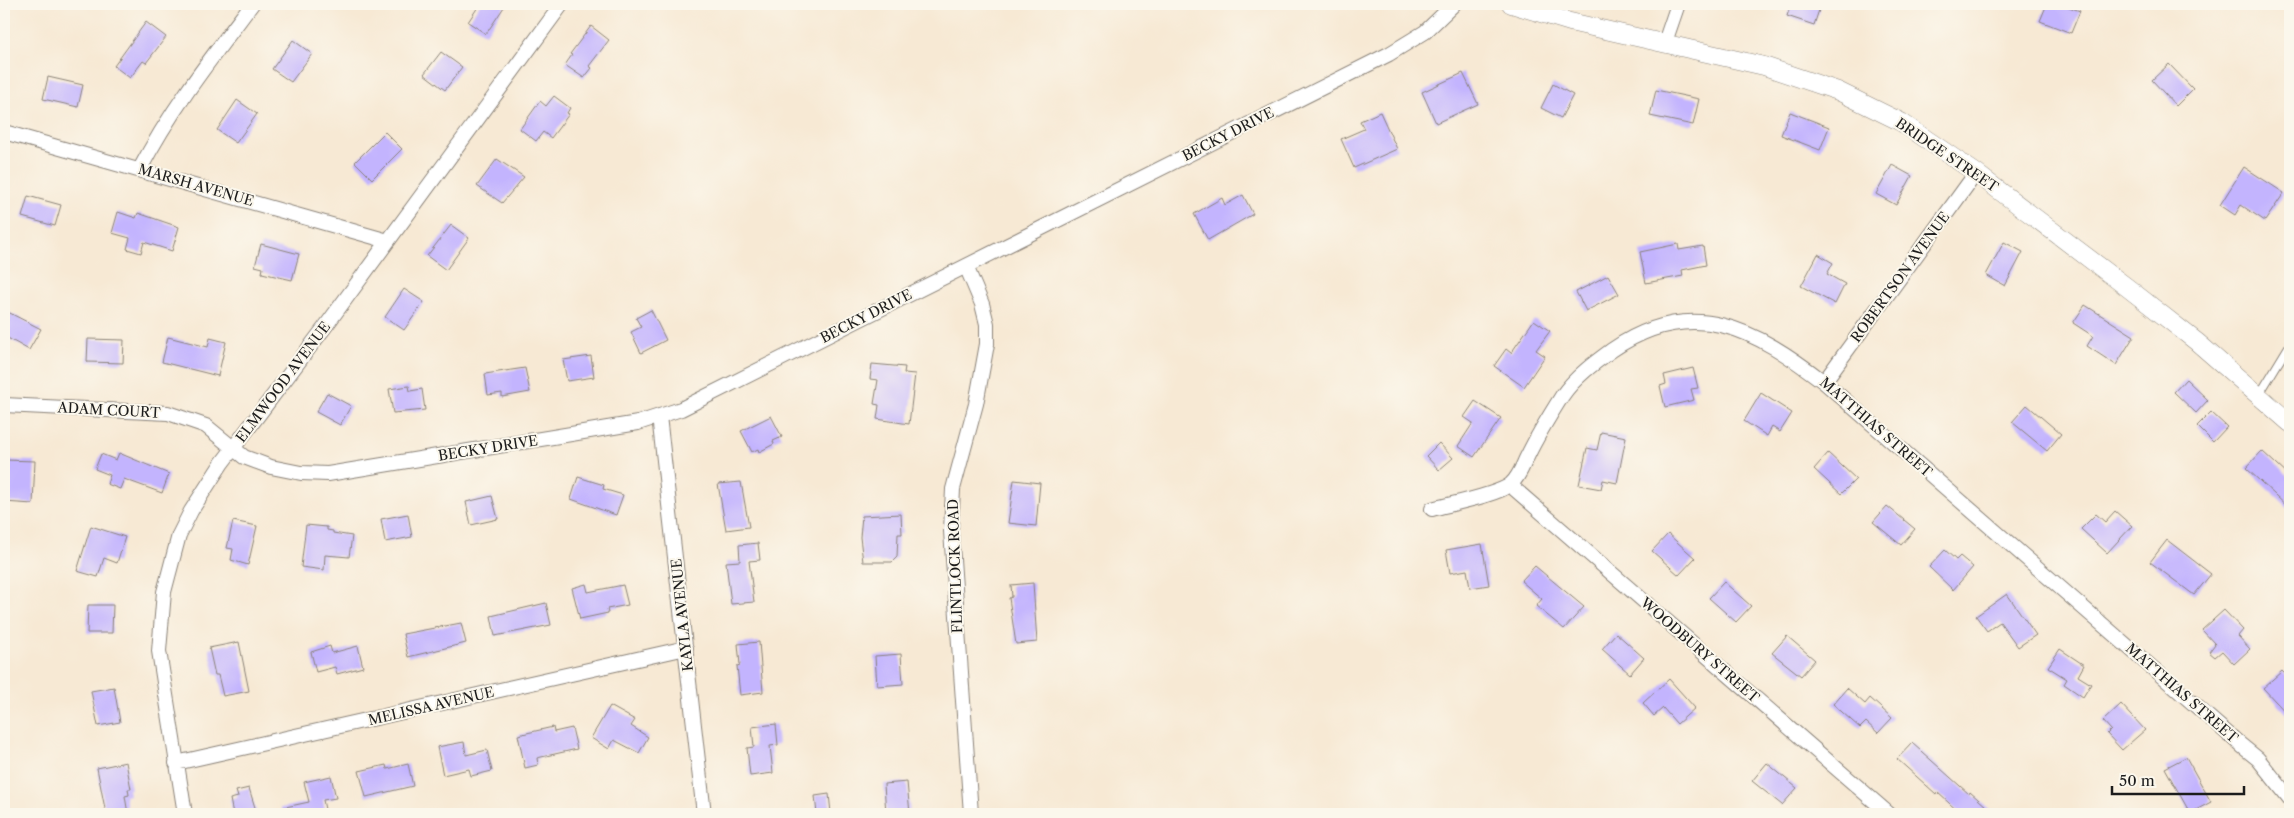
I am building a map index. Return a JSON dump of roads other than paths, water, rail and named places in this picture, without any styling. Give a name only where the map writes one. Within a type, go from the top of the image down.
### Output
[{"type":"street","points":[[140,169],[178,104],[252,4]]},
{"type":"street","name":"ELMWOOD AVENUE","points":[[186,814],[176,763],[159,651],[164,592],[179,535],[205,488],[233,448],[562,4]]},
{"type":"street","name":"BECKY DRIVE","points":[[233,448],[244,457],[271,467],[301,473],[328,474],[614,427],[681,409],[1389,54],[1424,32],[1454,4]]},
{"type":"street","name":"BRIDGE STREET","points":[[1511,4],[1570,22],[1665,42],[1764,66],[1838,91],[1901,122],[1976,173],[2190,336],[2290,423]]},
{"type":"street","points":[[1665,42],[1678,4]]},
{"type":"street","name":"MARSH AVENUE","points":[[4,132],[140,169],[388,241]]},
{"type":"street","name":"ROBERTSON AVENUE","points":[[1824,382],[1976,173]]},
{"type":"street","name":"FLINTLOCK ROAD","points":[[966,266],[982,304],[987,324],[984,364],[953,489],[951,531],[971,814]]},
{"type":"street","name":"MATTHIAS STREET","points":[[1510,485],[1520,473],[1547,420],[1564,393],[1587,368],[1631,338],[1651,329],[1692,322],[1711,322],[1731,326],[1779,350],[1824,382],[2258,759],[2290,799]]},
{"type":"street","name":"ADAM COURT","points":[[4,405],[168,413],[206,426],[233,448]]},
{"type":"street","name":"KAYLA AVENUE","points":[[659,416],[704,814]]},
{"type":"street","points":[[1432,508],[1478,497],[1510,485]]},
{"type":"street","name":"WOODBURY STREET","points":[[1510,485],[1889,814]]},
{"type":"street","name":"MELISSA AVENUE","points":[[176,763],[686,648]]},
{"type":"lane","points":[[2258,395],[2290,344]]}]
